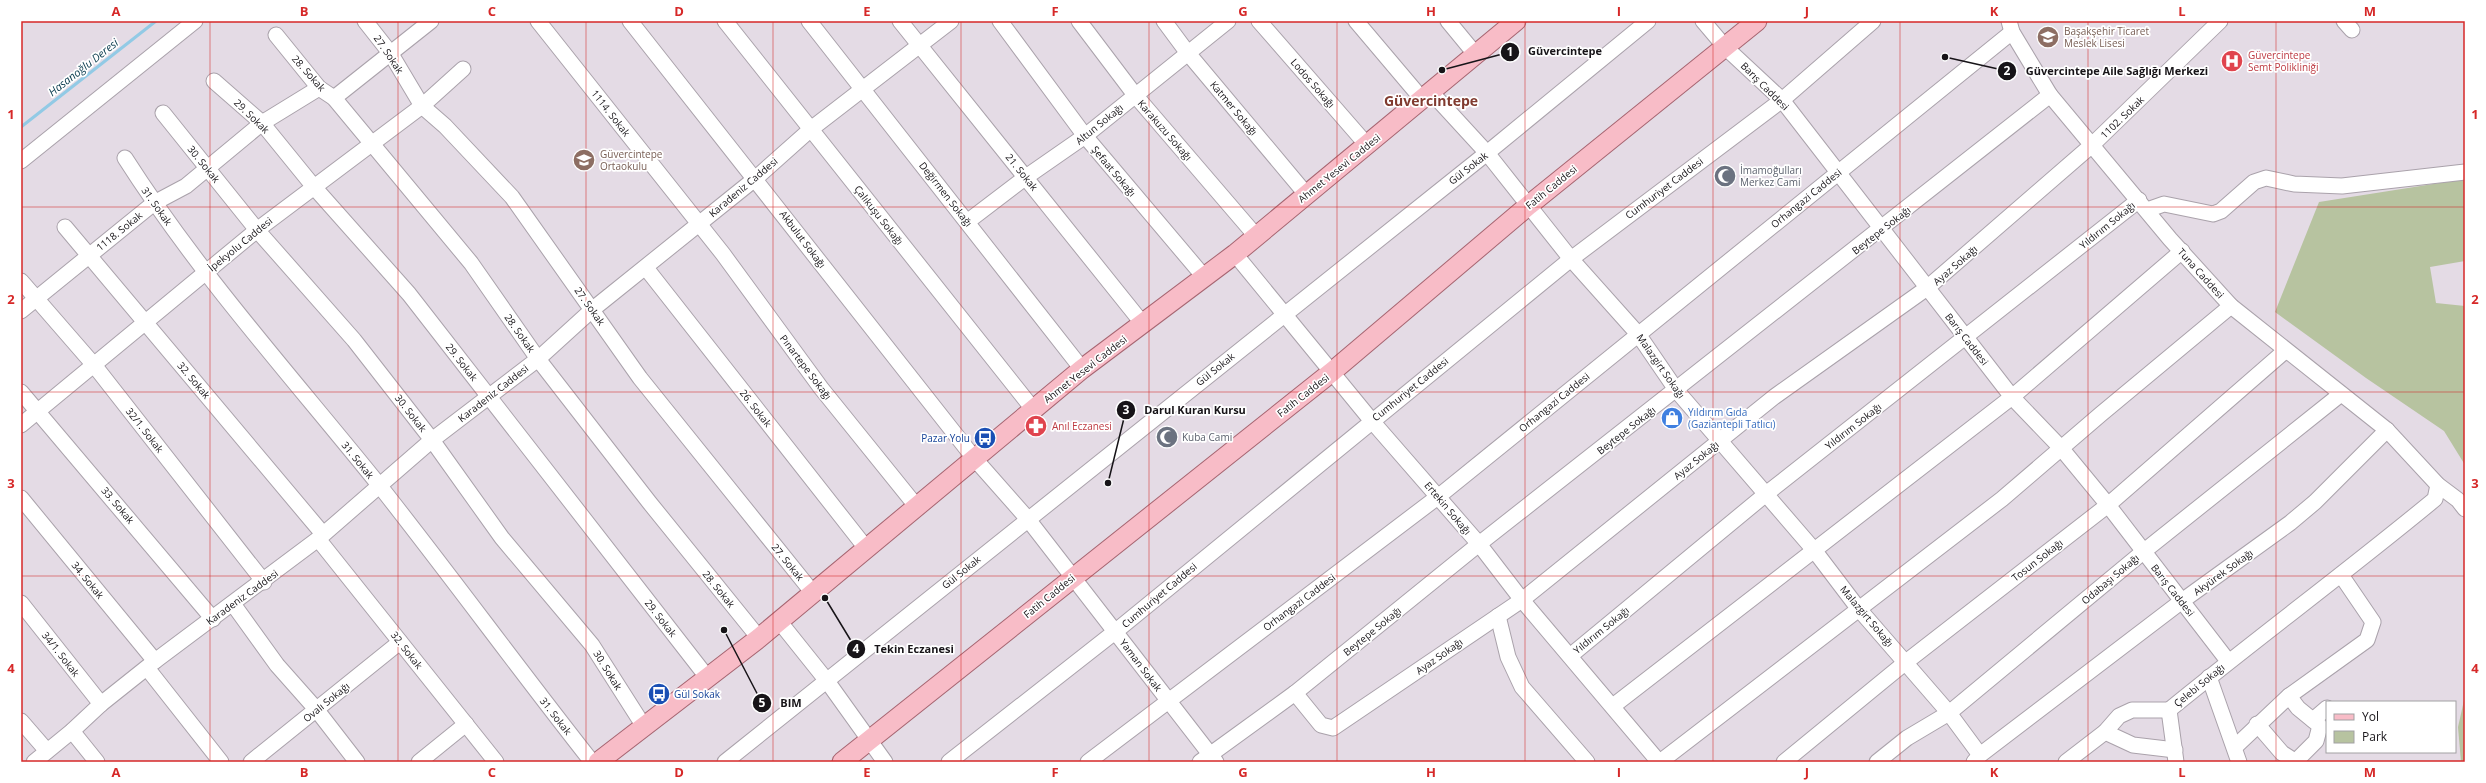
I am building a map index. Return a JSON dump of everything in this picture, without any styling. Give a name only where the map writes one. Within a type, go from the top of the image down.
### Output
[{"type":"main road","name":"Ahmet Yesevi Caddesi","points":[[598,762],[643,725],[780,621],[1082,369],[1235,254],[1516,21]]},
{"type":"main road","name":"Fatih Caddesi","points":[[842,762],[1333,371],[1529,205],[1758,21]]},
{"type":"street","points":[[21,161],[196,21]]},
{"type":"street","name":"27. Sokak","points":[[366,21],[391,54],[422,106],[445,126],[512,197],[593,309],[640,378],[813,593]]},
{"type":"street","points":[[334,98],[431,21]]},
{"type":"street","name":"1114. Sokak","points":[[538,21],[698,224]]},
{"type":"street","name":"Akbulut Sokağı","points":[[630,21],[756,178],[974,458]]},
{"type":"street","name":"Çalıkuşu Sokağı","points":[[725,21],[1033,409]]},
{"type":"street","name":"Değirmen Sokağı","points":[[809,21],[863,87],[1082,369]]},
{"type":"street","name":"21. Sokak","points":[[900,21],[1143,324]]},
{"type":"street","name":"Karadeniz Caddesi","points":[[34,762],[72,731],[100,704],[264,582],[321,537],[432,440],[538,359],[593,309],[646,268],[756,178],[811,129],[863,87],[951,21]]},
{"type":"street","name":"Şefaat Sokağı","points":[[1000,21],[1085,136],[1205,278]]},
{"type":"street","name":"Karakuzu Sokağı","points":[[1079,21],[1135,95],[1256,236]]},
{"type":"street","name":"Katmer Sokağı","points":[[1164,21],[1187,52],[1306,194]]},
{"type":"street","name":"Altun Sokağı","points":[[967,222],[1026,177],[1085,136],[1187,52],[1228,21]]},
{"type":"street","name":"Lodos Sokağı","points":[[1259,21],[1367,145]]},
{"type":"street","name":"Malazgirt Sokağı","points":[[1356,21],[1426,96],[1487,153],[1571,259],[1638,334],[1676,391],[1814,550],[1858,608],[1906,662],[1949,714],[1977,758]]},
{"type":"street","points":[[1448,21],[1476,55]]},
{"type":"street","name":"Gül Sokak","points":[[725,762],[1027,518],[1487,153],[1648,21]]},
{"type":"street","name":"Barış Caddesi","points":[[1703,21],[1725,48],[1782,100],[2012,397],[2061,448],[2108,505],[2228,661]]},
{"type":"street","name":"Cumhuriyet Caddesi","points":[[950,762],[1116,631],[1371,420],[1571,259],[1782,100],[1873,21]]},
{"type":"street","name":"1102. Sokak","points":[[2092,145],[2220,21]]},
{"type":"street","name":"Tuna Caddesi","points":[[2011,27],[2050,95],[2182,251],[2231,306],[2285,351],[2386,430],[2438,485],[2458,500],[2465,509]]},
{"type":"street","name":"Orhangazi Caddesi","points":[[1088,762],[1439,496],[1838,172],[2011,27]]},
{"type":"street","name":"28. Sokak","points":[[276,35],[319,88],[334,98],[470,263],[538,359],[649,502],[759,638]]},
{"type":"street","name":"İpekyolu Caddesi","points":[[21,425],[94,366],[144,322],[256,230],[370,143],[422,106],[463,69]]},
{"type":"street","name":"29. Sokak","points":[[214,81],[262,123],[314,187],[409,294],[707,677]]},
{"type":"street","name":"1118. Sokak","points":[[21,311],[154,203],[186,186],[262,123],[319,88]]},
{"type":"street","name":"Beytepe Sokağı","points":[[1209,759],[1479,544],[1676,391],[1733,344],[1882,230],[2050,95]]},
{"type":"street","name":"30. Sokak","points":[[163,113],[256,230],[354,340],[432,440],[502,538],[592,645],[643,725]]},
{"type":"street","name":"Ayaz Sokağı","points":[[1295,692],[1321,725],[1333,728],[1522,600],[1774,397],[1927,288],[2092,145]]},
{"type":"street","name":"31. Sokak","points":[[125,158],[154,203],[205,272],[379,485],[592,762]]},
{"type":"street","points":[[2143,205],[2164,204],[2213,214],[2221,211],[2254,182],[2266,178],[2294,184],[2342,186],[2465,172]]},
{"type":"street","name":"Yıldırım Sokağı","points":[[1570,656],[1766,494],[1966,337],[2143,205]]},
{"type":"street","name":"Pınartepe Sokağı","points":[[698,224],[723,254],[821,388],[917,507]]},
{"type":"street","name":"32. Sokak","points":[[65,227],[90,255],[321,537],[400,642],[496,762]]},
{"type":"street","points":[[1613,706],[2012,397],[2182,251]]},
{"type":"street","name":"Ertekin Sokağı","points":[[1235,254],[1283,314],[1333,371],[1371,420],[1439,496],[1479,544],[1522,600],[1660,762]]},
{"type":"street","name":"26. Sokak","points":[[646,268],[866,548]]},
{"type":"street","name":"32/1. Sokak","points":[[21,282],[94,366],[264,582]]},
{"type":"street","points":[[1660,762],[1858,608],[2002,499],[2231,306]]},
{"type":"street","name":"Tosun Sokağı","points":[[1784,762],[1906,662],[2108,505],[2285,351]]},
{"type":"street","name":"33. Sokak","points":[[21,392],[39,411],[213,619]]},
{"type":"street","name":"Odabaşı Sokağı","points":[[1877,762],[1907,738],[1949,714],[2143,552],[2341,394]]},
{"type":"street","name":"Akyürek Sokağı","points":[[1977,758],[2182,601],[2315,502],[2386,430]]},
{"type":"street","name":"Yaman Sokak","points":[[974,458],[1027,518],[1072,578],[1116,631],[1209,759]]},
{"type":"street","name":"Çelebi Sokağı","points":[[2066,762],[2105,732],[2119,716],[2132,710],[2169,710],[2228,661],[2341,575],[2435,499],[2438,485]]},
{"type":"street","name":"34. Sokak","points":[[21,498],[151,665],[222,762]]},
{"type":"street","points":[[2240,762],[2234,750],[2257,724],[2289,696],[2367,640],[2373,622],[2341,575]]},
{"type":"street","name":"34/1. Sokak","points":[[21,603],[100,704]]},
{"type":"street","points":[[233,604],[276,664],[316,709],[357,762]]},
{"type":"street","points":[[1498,616],[1508,657],[1522,687],[1588,762]]},
{"type":"street","points":[[780,621],[827,681],[885,762]]},
{"type":"street","name":"Ovalı Sokağı","points":[[251,762],[400,642]]},
{"type":"street","points":[[2209,677],[2236,746]]},
{"type":"street","points":[[2257,724],[2282,753],[2296,762],[2316,740],[2320,726],[2298,708],[2289,696]]},
{"type":"street","points":[[2313,720],[2326,709]]},
{"type":"street","name":"Çelebi Sokağı","points":[[2169,710],[2176,756]]},
{"type":"street","points":[[21,721],[47,751]]},
{"type":"street","points":[[419,762],[466,724]]},
{"type":"street","points":[[72,731],[97,762]]},
{"type":"street","points":[[2105,732],[2133,745],[2176,756]]},
{"type":"green space","points":[[2465,179],[2465,261],[2430,267],[2436,303],[2465,306],[2465,465],[2444,431],[2366,378],[2275,312],[2319,202]]},
{"type":"green space","points":[[2465,696],[2465,762],[2461,762],[2458,727]]},
{"type":"waterway","name":"Hasanoğlu Deresi","points":[[21,127],[156,21]]},
{"type":"place","name":"Başakşehir Ticaret Meslek Lisesi","points":[[2048,37]]},
{"type":"place","name":"Güvercintepe Aile Sağlığı Merkezi","points":[[1945,57]]},
{"type":"place","name":"Güvercintepe Semt Polikliniği","points":[[2232,61]]},
{"type":"place","name":"Güvercintepe","points":[[1442,70]]},
{"type":"place","name":"Güvercintepe Ortaokulu","points":[[584,160]]},
{"type":"place","name":"İmamoğulları Merkez Cami","points":[[1725,176]]},
{"type":"place","name":"Yıldırım Gıda (Gaziantepli Tatlıcı)","points":[[1672,418]]},
{"type":"place","name":"Anıl Eczanesi","points":[[1036,426]]},
{"type":"place","name":"Kuba Cami","points":[[1167,437]]},
{"type":"place","name":"Pazar Yolu","points":[[985,438]]},
{"type":"place","name":"Darul Kuran Kursu","points":[[1108,483]]},
{"type":"place","name":"Tekin Eczanesi","points":[[825,598]]},
{"type":"place","name":"BIM","points":[[724,630]]},
{"type":"place","name":"Gül Sokak","points":[[659,694]]},
{"type":"district","name":"Güvercintepe","points":[[1431,100]]}]
